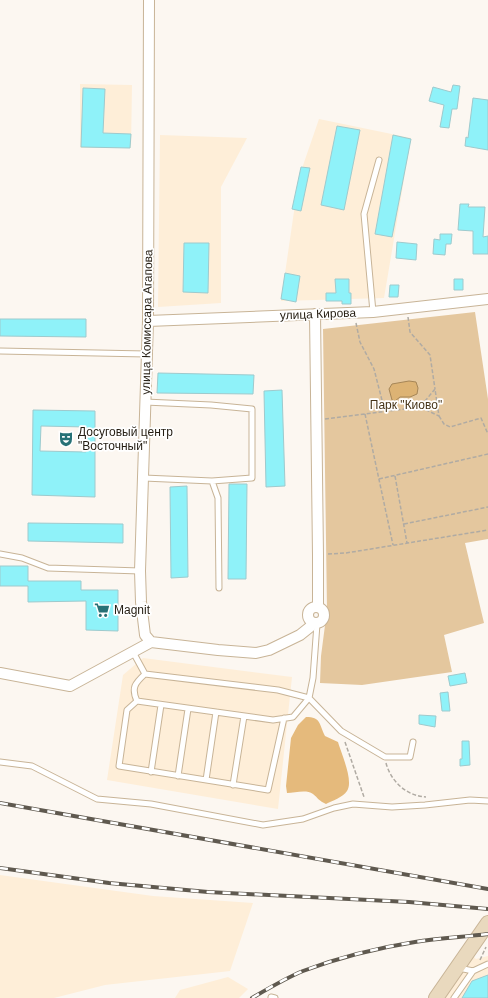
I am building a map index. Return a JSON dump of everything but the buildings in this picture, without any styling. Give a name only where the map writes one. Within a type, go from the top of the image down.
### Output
[{"type":"main road","points":[[436,998],[488,923]]},
{"type":"street","name":"улица Комиссара Агапова","points":[[149,0],[148,321],[140,571],[141,602],[145,635],[151,642]]},
{"type":"street","name":"улица Кирова","points":[[148,321],[373,312],[488,299]]},
{"type":"street","points":[[0,673],[70,686],[151,642],[256,653],[269,650],[300,636],[315,623],[322,620],[324,614],[318,607],[315,314]]},
{"type":"lane","points":[[373,312],[364,214],[378,160]]},
{"type":"lane","points":[[0,351],[146,354]]},
{"type":"lane","points":[[144,478],[212,481],[252,478],[252,409],[211,405],[145,402]]},
{"type":"lane","points":[[212,481],[218,498],[219,588]]},
{"type":"lane","points":[[0,554],[22,558],[48,568],[140,571]]},
{"type":"lane","points":[[136,701],[273,720],[293,717],[309,698],[313,678],[315,623]]},
{"type":"lane","points":[[133,652],[145,674]]},
{"type":"lane","points":[[136,701],[134,695],[135,683],[145,674],[278,690],[309,698],[341,731],[385,757],[410,757],[413,742]]},
{"type":"lane","points":[[136,701],[127,710],[118,766],[268,790],[284,718]]},
{"type":"lane","points":[[151,772],[161,705]]},
{"type":"lane","points":[[178,776],[188,709]]},
{"type":"lane","points":[[206,780],[216,712]]},
{"type":"lane","points":[[233,784],[244,716]]},
{"type":"lane","points":[[0,762],[32,766],[97,799],[151,804],[263,825],[303,819],[334,808],[353,804],[406,806],[470,800],[488,801]]},
{"type":"lane","points":[[454,998],[473,971],[488,964]]},
{"type":"lane","points":[[458,968],[473,971]]},
{"type":"path","points":[[406,309],[410,332],[430,355],[439,416],[444,424],[450,426],[481,418],[488,434]]},
{"type":"path","points":[[353,313],[360,342],[374,369],[385,412]]},
{"type":"path","points":[[420,407],[435,389]]},
{"type":"path","points":[[316,420],[420,407],[439,416]]},
{"type":"path","points":[[365,414],[393,545]]},
{"type":"path","points":[[379,479],[488,454]]},
{"type":"path","points":[[395,475],[408,543]]},
{"type":"path","points":[[404,524],[488,507]]},
{"type":"path","points":[[318,555],[346,553],[488,530]]},
{"type":"path","points":[[341,731],[366,805]]},
{"type":"path","points":[[385,757],[388,770],[404,790],[419,797],[432,797]]},
{"type":"path","points":[[473,971],[484,954],[488,942]]},
{"type":"shaded area","points":[[80,84],[132,85],[131,148],[80,148]]},
{"type":"shaded area","points":[[319,119],[411,138],[384,298],[281,301],[299,177]]},
{"type":"shaded area","points":[[160,135],[247,138],[221,187],[221,303],[158,307]]},
{"type":"shaded area","points":[[409,381],[416,382],[418,388],[417,394],[410,397],[400,397],[395,401],[392,400],[389,389],[392,384]]},
{"type":"shaded area","points":[[143,658],[292,677],[278,809],[107,780],[123,675]]},
{"type":"shaded area","points":[[306,717],[311,717],[317,720],[325,736],[338,742],[348,774],[349,786],[347,791],[340,797],[326,804],[313,794],[304,791],[287,793],[286,786],[291,738],[298,725]]},
{"type":"shaded area","points":[[0,875],[153,896],[253,903],[230,971],[105,985],[54,998],[0,998]]},
{"type":"shaded area","points":[[472,955],[476,959],[488,956],[488,998],[445,998]]},
{"type":"shaded area","points":[[228,977],[248,989],[239,998],[175,998],[180,990]]},
{"type":"green space","name":"Парк \"Киово\"","points":[[475,312],[488,399],[488,539],[465,543],[484,623],[444,635],[452,672],[362,685],[320,683],[321,656],[327,610],[323,329]]},
{"type":"railway","points":[[0,803],[488,889]]},
{"type":"railway","points":[[0,868],[109,883],[208,892],[409,902],[488,909]]},
{"type":"railway","points":[[252,998],[297,974],[345,957],[387,947],[433,939],[488,934]]},
{"type":"place","name":"Досуговый центр \"Восточный\"","points":[[66,439]]},
{"type":"place","name":"Magnit","points":[[102,610]]}]
